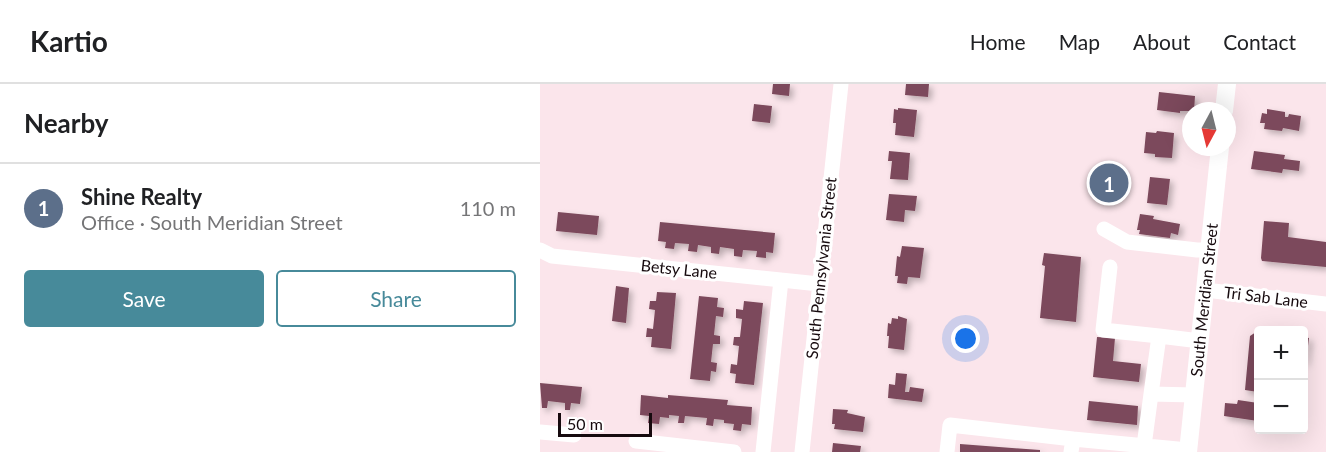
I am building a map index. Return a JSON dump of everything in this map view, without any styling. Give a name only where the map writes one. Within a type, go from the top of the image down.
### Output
[{"type":"main road","points":[[1225,102],[1227,84]]},
{"type":"main road","name":"South Meridian Street","points":[[1188,451],[1219,156]]},
{"type":"street","name":"South Pennsylvania Street","points":[[802,452],[841,84]]},
{"type":"street","points":[[1104,229],[1127,242],[1209,250]]},
{"type":"street","name":"Betsy Lane","points":[[540,250],[552,256],[819,284]]},
{"type":"street","points":[[1110,267],[1103,330],[1200,341]]},
{"type":"street","points":[[763,452],[782,280]]},
{"type":"street","name":"Tri Sab Lane","points":[[1205,290],[1326,304]]},
{"type":"street","points":[[1144,446],[1159,336]]},
{"type":"street","points":[[1151,394],[1194,395]]},
{"type":"street","points":[[947,452],[950,425],[1072,446],[1144,446],[1188,451]]},
{"type":"street","points":[[540,432],[573,435]]},
{"type":"street","points":[[636,441],[734,452]]},
{"type":"building","points":[[773,84],[790,84],[789,96],[772,94]]},
{"type":"building","points":[[906,84],[929,84],[928,97],[905,95]]},
{"type":"building","points":[[1159,92],[1195,96],[1195,102],[1182,102],[1180,113],[1157,110]]},
{"type":"building","points":[[754,104],[772,106],[770,123],[752,121]]},
{"type":"building","points":[[898,108],[917,110],[914,137],[895,135],[894,109],[898,110]]},
{"type":"building","points":[[1267,109],[1285,112],[1285,117],[1289,114],[1301,116],[1299,131],[1283,128],[1282,131],[1264,129],[1265,123],[1260,123],[1262,113],[1267,114]]},
{"type":"building","points":[[1157,131],[1174,133],[1172,158],[1155,157],[1155,154],[1144,153],[1146,132],[1156,133]]},
{"type":"building","points":[[889,151],[910,153],[908,180],[890,179],[892,161],[888,161]]},
{"type":"building","points":[[1254,151],[1285,155],[1284,159],[1300,161],[1299,171],[1283,169],[1282,173],[1251,169]]},
{"type":"building","points":[[1150,177],[1170,179],[1167,205],[1147,203]]},
{"type":"building","points":[[889,194],[917,196],[915,211],[905,210],[904,222],[886,220]]},
{"type":"building","points":[[558,212],[599,216],[597,235],[556,231]]},
{"type":"building","points":[[1140,214],[1180,224],[1178,235],[1171,233],[1170,238],[1139,234],[1140,230],[1137,230]]},
{"type":"building","points":[[1264,221],[1289,223],[1288,237],[1326,242],[1326,267],[1262,261]]},
{"type":"building","points":[[660,222],[775,233],[773,253],[766,252],[766,258],[756,257],[757,251],[743,250],[742,257],[734,256],[734,249],[720,247],[719,254],[711,253],[711,247],[698,245],[697,252],[688,251],[689,244],[675,243],[674,249],[665,248],[666,242],[658,241]]},
{"type":"building","points":[[902,246],[924,248],[920,278],[908,277],[907,284],[897,283],[898,276],[895,276],[897,256],[900,257]]},
{"type":"building","points":[[1044,253],[1081,257],[1076,322],[1040,318]]},
{"type":"building","points":[[616,286],[629,288],[626,323],[612,321]]},
{"type":"building","points":[[657,292],[676,293],[671,349],[651,347],[652,337],[646,337],[647,328],[653,329],[655,310],[649,309],[650,301],[656,301]]},
{"type":"building","points":[[699,296],[718,298],[717,307],[724,308],[723,317],[716,316],[714,335],[720,336],[720,344],[713,344],[711,362],[717,363],[716,372],[711,371],[710,381],[690,379]]},
{"type":"building","points":[[744,301],[763,303],[754,385],[735,383],[736,374],[730,373],[731,364],[737,365],[739,346],[733,345],[734,337],[740,337],[742,319],[736,318],[736,309],[743,310]]},
{"type":"building","points":[[898,316],[907,319],[904,350],[888,348],[888,323],[891,324],[892,318],[898,319]]},
{"type":"building","points":[[1254,333],[1254,391],[1245,390],[1250,336]]},
{"type":"building","points":[[1097,337],[1115,338],[1113,361],[1141,364],[1139,382],[1093,377]]},
{"type":"building","points":[[896,373],[907,374],[905,392],[909,392],[910,387],[924,389],[922,402],[888,398],[889,384],[895,385]]},
{"type":"building","points":[[540,383],[582,387],[580,404],[571,403],[570,410],[565,410],[565,403],[548,401],[547,408],[542,408]]},
{"type":"building","points":[[641,395],[728,400],[727,405],[752,407],[751,425],[742,424],[741,431],[733,430],[734,424],[724,423],[724,420],[714,419],[713,426],[706,425],[707,418],[685,416],[684,423],[678,423],[679,416],[669,415],[669,418],[660,417],[659,424],[648,423],[649,416],[640,415]]},
{"type":"building","points":[[1238,400],[1254,402],[1254,420],[1224,416],[1225,403],[1237,404]]},
{"type":"building","points":[[1089,401],[1138,406],[1137,425],[1087,420]]},
{"type":"building","points":[[833,409],[848,410],[847,413],[865,417],[863,432],[834,429]]},
{"type":"building","points":[[833,443],[861,446],[860,452],[832,452]]},
{"type":"building","points":[[960,444],[1040,450],[1040,452],[960,452]]},
{"type":"place","name":"Shine Realty","points":[[1109,183]]}]
